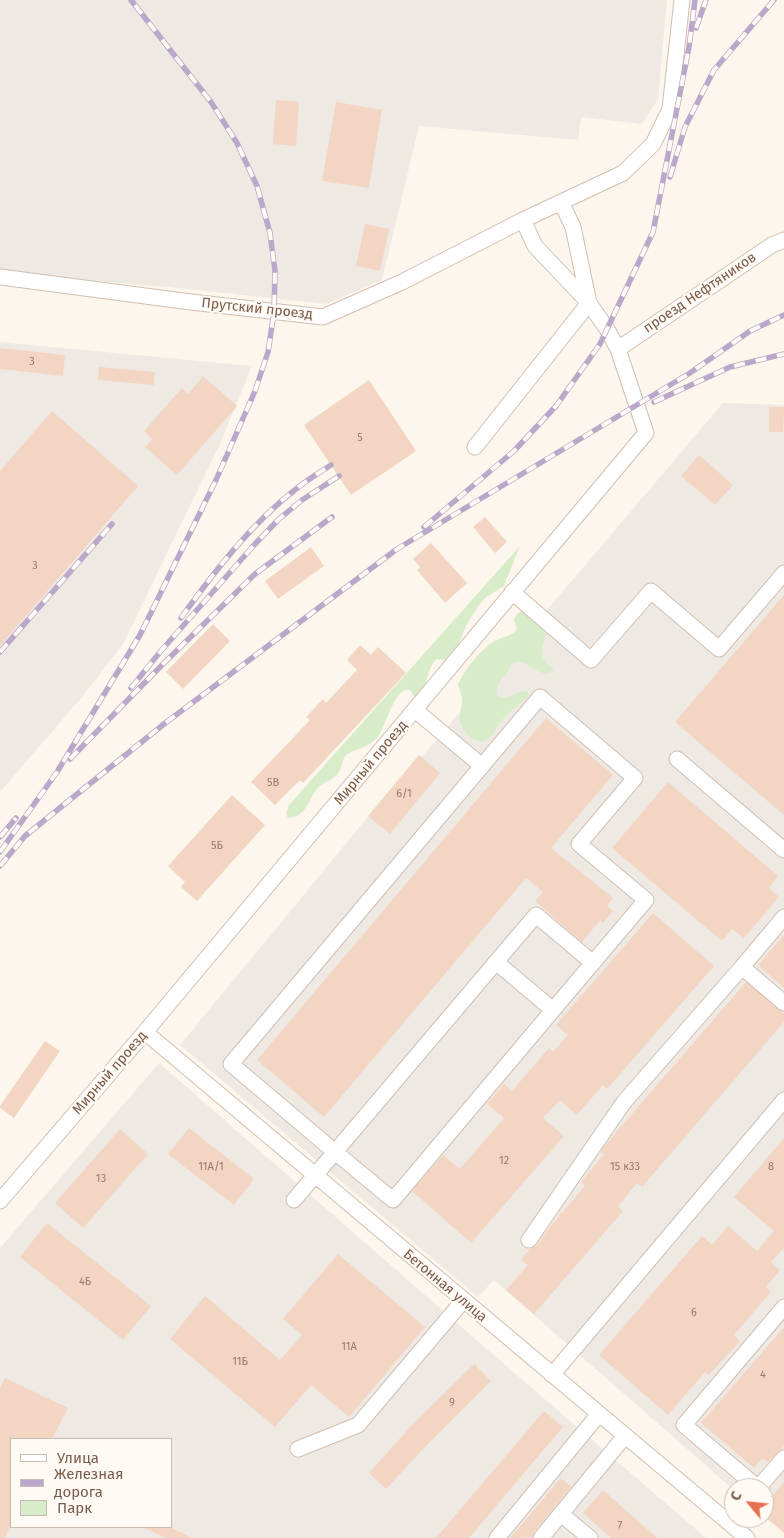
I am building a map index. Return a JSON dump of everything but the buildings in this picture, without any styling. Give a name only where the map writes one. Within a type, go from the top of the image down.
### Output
[{"type":"street","name":"Прутский проезд","points":[[0,277],[323,317],[402,282],[523,220],[623,172],[653,144],[670,109],[682,0]]},
{"type":"street","points":[[561,202],[573,227],[589,303]]},
{"type":"street","points":[[523,220],[535,246],[589,303]]},
{"type":"street","name":"проезд Нефтяников","points":[[618,350],[772,245],[784,240]]},
{"type":"street","points":[[475,447],[589,303]]},
{"type":"street","name":"Мирный проезд","points":[[0,1201],[145,1032],[646,433],[618,350],[607,329],[589,303]]},
{"type":"street","points":[[512,592],[591,660],[651,591],[718,649],[784,573]]},
{"type":"street","points":[[540,697],[635,778],[579,844],[646,900],[593,963],[393,1200],[231,1064],[540,697]]},
{"type":"street","points":[[415,710],[482,766]]},
{"type":"street","points":[[677,759],[784,850]]},
{"type":"street","points":[[294,1200],[536,914],[593,963]]},
{"type":"street","points":[[529,1240],[624,1102],[784,918]]},
{"type":"street","points":[[496,962],[553,1010]]},
{"type":"street","points":[[742,967],[784,1003]]},
{"type":"street","name":"Бетонная улица","points":[[145,1032],[746,1538]]},
{"type":"street","points":[[552,1375],[784,1100]]},
{"type":"street","points":[[298,1449],[358,1425],[463,1301]]},
{"type":"street","points":[[746,1478],[684,1425],[784,1307]]},
{"type":"street","points":[[497,1538],[599,1414]]},
{"type":"street","points":[[541,1538],[625,1436]]},
{"type":"street","points":[[767,1478],[784,1458]]},
{"type":"street","points":[[561,1514],[590,1538]]},
{"type":"shaded area","points":[[0,0],[667,0],[658,99],[642,124],[581,117],[578,140],[419,126],[382,280],[326,304],[168,287],[0,273]]},
{"type":"shaded area","points":[[0,342],[252,366],[219,446],[123,644],[82,697],[0,792]]},
{"type":"shaded area","points":[[723,403],[784,405],[784,1533],[774,1524],[774,1478],[724,1478],[724,1481],[494,1280],[478,1297],[180,1045],[419,755],[422,757]]},
{"type":"shaded area","points":[[159,1063],[706,1538],[0,1538],[0,1248]]},
{"type":"green space","points":[[520,546],[504,586],[485,598],[479,605],[468,622],[457,647],[449,658],[445,660],[436,659],[431,666],[423,689],[415,698],[410,690],[399,694],[377,738],[370,744],[346,755],[336,775],[316,790],[304,810],[295,817],[288,818],[286,814],[289,805]]},
{"type":"green space","points":[[521,611],[533,617],[542,627],[545,635],[542,655],[554,670],[549,673],[543,673],[522,663],[513,663],[498,685],[497,695],[508,697],[527,691],[529,695],[503,719],[487,740],[477,741],[468,735],[460,722],[462,696],[458,684],[468,667],[483,650],[493,642],[515,632],[517,629],[514,619]]},
{"type":"railway","points":[[0,852],[57,772],[140,635],[216,480],[255,391],[268,352],[274,312],[275,271],[270,233],[257,186],[237,143],[211,102],[131,0]]},
{"type":"railway","points":[[424,527],[514,451],[556,406],[600,344],[653,232],[689,47],[695,0]]},
{"type":"railway","points":[[696,28],[706,0]]},
{"type":"railway","points":[[670,177],[685,127],[714,70],[774,0]]},
{"type":"railway","points":[[0,866],[25,836],[164,724],[397,549],[690,373],[750,331],[784,315]]},
{"type":"railway","points":[[654,402],[730,367],[784,354]]},
{"type":"railway","points":[[181,618],[220,566],[264,517],[300,486],[331,465]]},
{"type":"railway","points":[[131,688],[160,652],[279,519],[302,500],[339,476]]},
{"type":"railway","points":[[70,759],[255,574],[332,517]]},
{"type":"railway","points":[[0,652],[112,524]]},
{"type":"railway","points":[[0,837],[16,818]]}]
